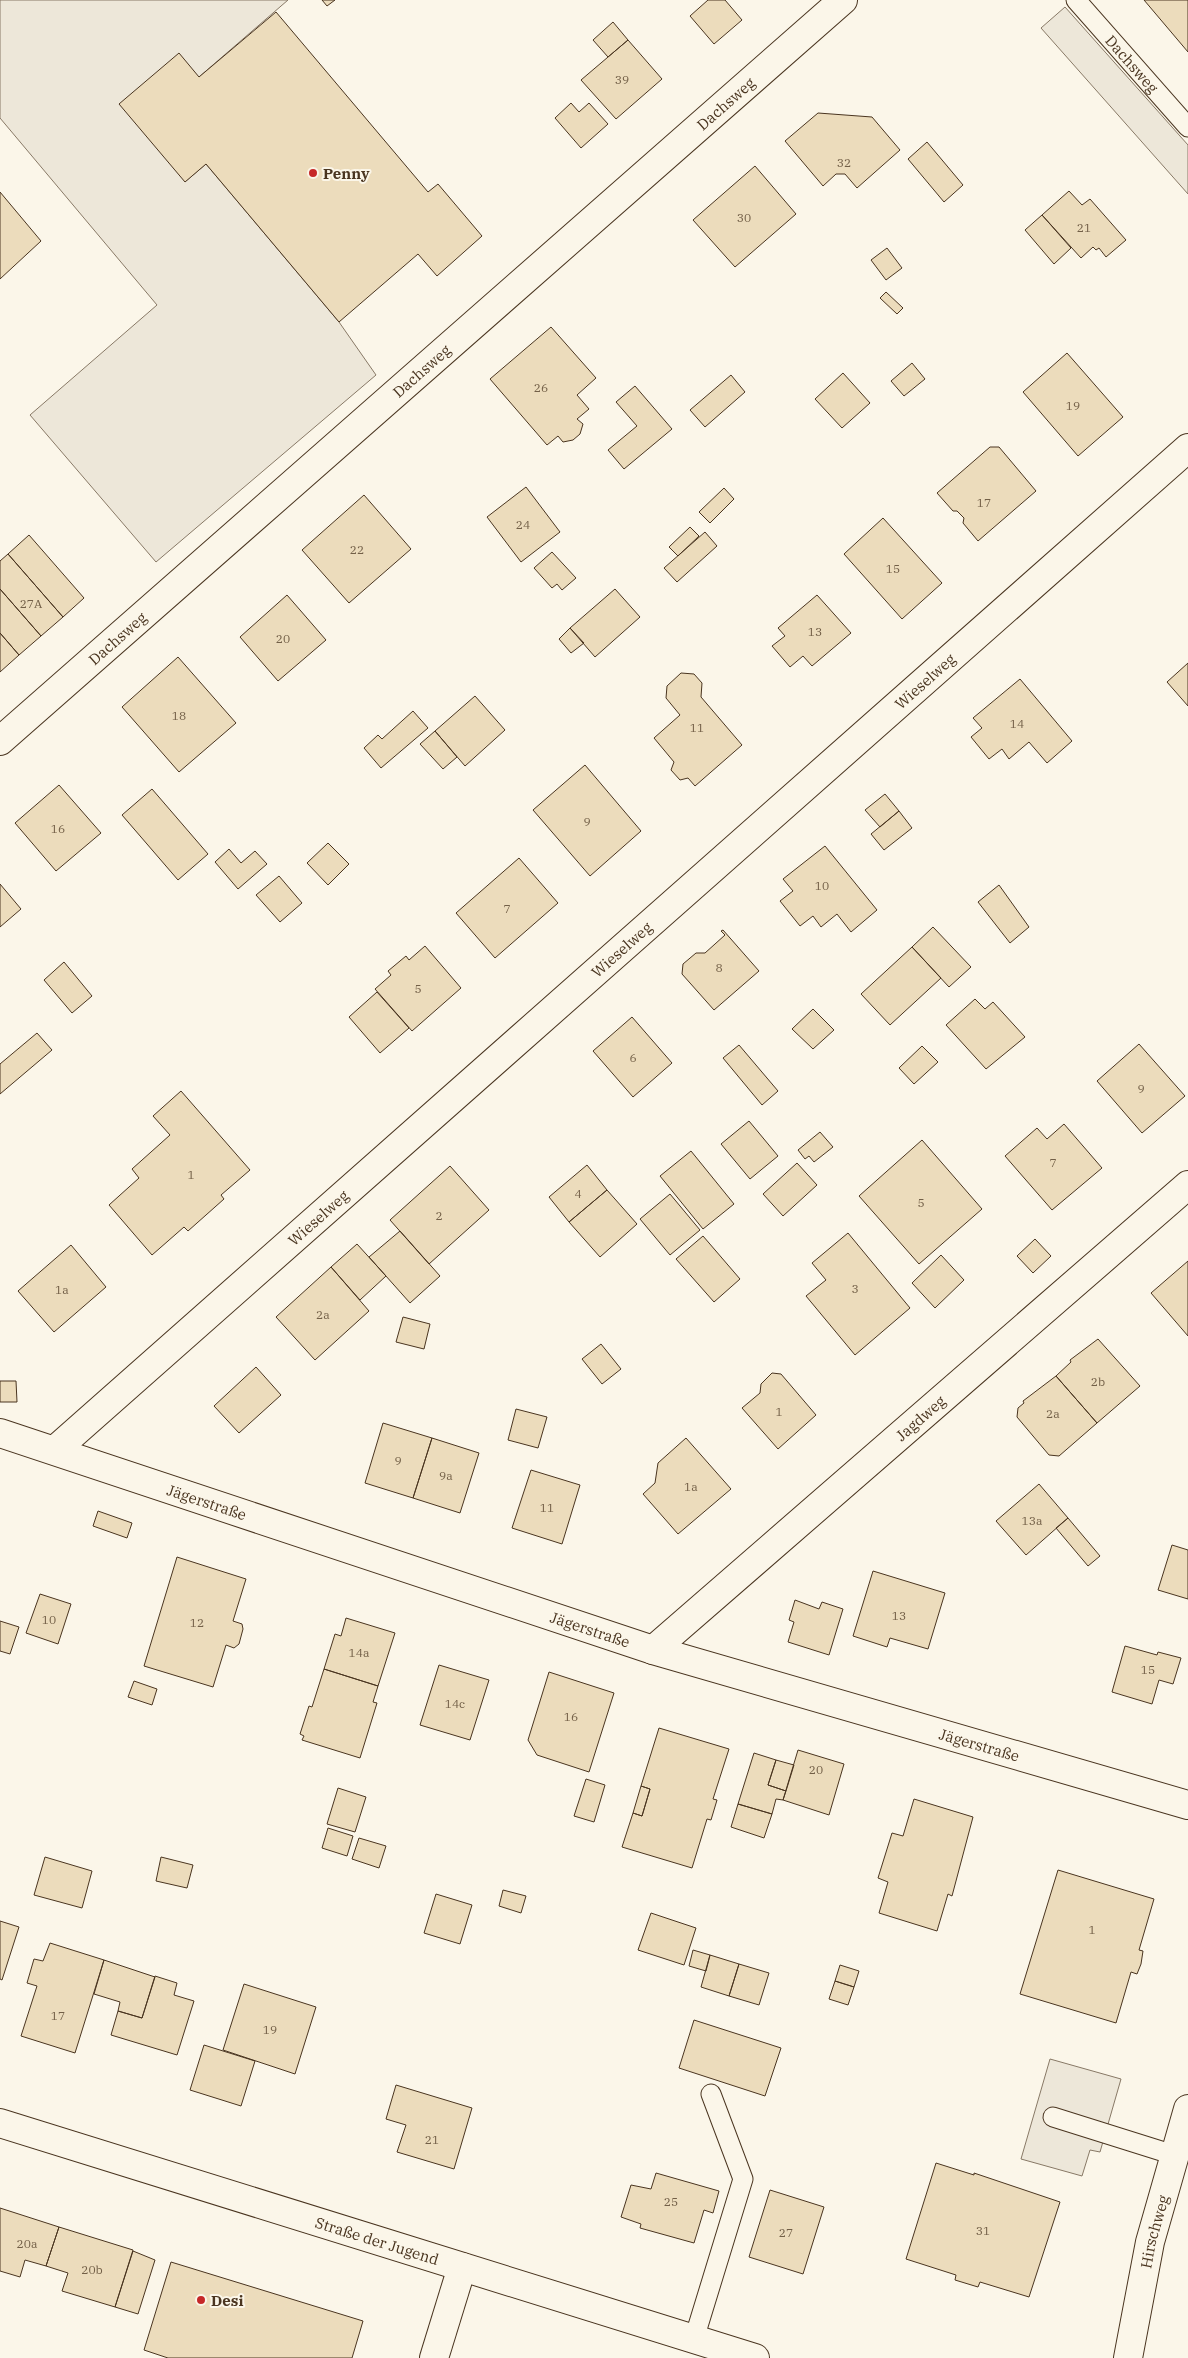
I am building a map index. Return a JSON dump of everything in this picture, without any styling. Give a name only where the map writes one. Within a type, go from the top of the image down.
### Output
[{"type":"street","name":"Dachsweg","points":[[0,741],[842,0]]},
{"type":"street","name":"Wieselweg","points":[[55,1450],[1188,448]]},
{"type":"street","name":"Jagdweg","points":[[653,1650],[1188,1185]]},
{"type":"street","name":"Jägerstraße","points":[[0,1433],[653,1650],[1188,1805]]},
{"type":"street","name":"Hirschweg","points":[[1128,2358],[1150,2242],[1188,2109]]},
{"type":"street","name":"Straße der Jugend","points":[[0,2123],[749,2357]]},
{"type":"street","points":[[434,2358],[462,2267]]},
{"type":"lane","name":"Dachsweg","points":[[1076,0],[1188,127]]},
{"type":"lane","points":[[694,2339],[743,2179],[710,2094]]},
{"type":"lane","points":[[1053,2117],[1174,2155]]},
{"type":"shaded area","points":[[0,0],[288,0],[199,77],[186,181],[206,164],[339,322],[376,375],[156,562],[30,415],[157,305],[0,118]]},
{"type":"shaded area","points":[[1065,7],[1188,145],[1188,194],[1041,28]]},
{"type":"shaded area","points":[[1050,2059],[1121,2079],[1100,2152],[1090,2150],[1082,2176],[1021,2159]]},
{"type":"building","points":[[322,0],[335,0],[327,6]]},
{"type":"building","points":[[708,0],[725,0],[742,20],[714,44],[690,16]]},
{"type":"building","points":[[1144,0],[1188,0],[1188,52]]},
{"type":"building","name":"Penny","points":[[276,12],[428,192],[438,184],[482,236],[437,276],[418,254],[339,322],[206,164],[185,182],[119,104],[179,53],[199,77]]},
{"type":"building","points":[[613,22],[628,40],[608,57],[593,40]]},
{"type":"building","points":[[628,40],[662,79],[616,119],[581,80]]},
{"type":"building","points":[[571,103],[579,112],[589,103],[608,124],[581,148],[555,118]]},
{"type":"building","points":[[818,113],[872,117],[900,150],[857,188],[845,174],[836,174],[823,186],[785,141]]},
{"type":"building","points":[[927,142],[963,185],[944,202],[908,159]]},
{"type":"building","points":[[755,166],[796,214],[735,267],[693,220]]},
{"type":"building","points":[[1069,191],[1082,205],[1090,199],[1126,240],[1106,257],[1099,248],[1096,250],[1093,247],[1081,258],[1042,215]]},
{"type":"building","points":[[0,192],[41,241],[0,279]]},
{"type":"building","points":[[1042,215],[1071,248],[1054,264],[1025,230]]},
{"type":"building","points":[[887,248],[902,268],[886,280],[871,260]]},
{"type":"building","points":[[886,292],[903,308],[897,314],[880,298]]},
{"type":"building","points":[[551,327],[596,378],[577,395],[589,409],[577,419],[583,424],[580,434],[573,440],[563,442],[558,436],[547,445],[490,379]]},
{"type":"building","points":[[1067,353],[1123,417],[1078,456],[1023,392]]},
{"type":"building","points":[[912,363],[925,379],[904,396],[891,381]]},
{"type":"building","points":[[843,373],[870,403],[842,428],[815,399]]},
{"type":"building","points":[[731,375],[745,392],[705,427],[690,410]]},
{"type":"building","points":[[635,386],[672,429],[624,469],[608,450],[637,426],[616,402]]},
{"type":"building","points":[[990,447],[999,447],[1036,491],[978,541],[963,523],[964,518],[957,511],[953,511],[937,493]]},
{"type":"building","points":[[526,487],[560,532],[521,562],[487,517]]},
{"type":"building","points":[[724,488],[734,499],[710,523],[699,512]]},
{"type":"building","points":[[364,495],[411,549],[349,603],[302,550]]},
{"type":"building","points":[[883,518],[942,583],[902,619],[844,554]]},
{"type":"building","points":[[690,527],[699,536],[678,556],[669,547]]},
{"type":"building","points":[[705,532],[717,546],[677,582],[664,568]]},
{"type":"building","points":[[29,535],[84,598],[63,617],[8,554]]},
{"type":"building","points":[[552,552],[576,578],[562,590],[557,584],[552,588],[534,568]]},
{"type":"building","points":[[8,554],[63,617],[41,636],[0,589],[0,561]]},
{"type":"building","points":[[0,589],[41,636],[19,655],[0,633]]},
{"type":"building","points":[[615,589],[640,617],[595,657],[570,628]]},
{"type":"building","points":[[287,595],[326,640],[278,681],[240,637]]},
{"type":"building","points":[[817,595],[851,633],[812,666],[803,656],[790,667],[772,646],[785,636],[778,628]]},
{"type":"building","points":[[570,628],[584,643],[571,653],[559,639]]},
{"type":"building","points":[[0,633],[19,655],[0,672]]},
{"type":"building","points":[[178,657],[236,723],[179,772],[122,707]]},
{"type":"building","points":[[1188,663],[1188,706],[1167,682]]},
{"type":"building","points":[[681,673],[694,674],[702,683],[701,697],[742,745],[695,786],[688,778],[680,780],[671,770],[674,762],[654,738],[680,715],[666,698],[667,686]]},
{"type":"building","points":[[1020,679],[1072,741],[1047,763],[1029,742],[1009,759],[1002,749],[989,759],[971,737],[982,728],[973,718]]},
{"type":"building","points":[[475,696],[505,730],[465,766],[435,731]]},
{"type":"building","points":[[413,711],[428,728],[381,768],[364,748],[378,735],[382,739]]},
{"type":"building","points":[[435,731],[457,757],[443,769],[420,744]]},
{"type":"building","points":[[585,765],[641,831],[590,876],[533,810]]},
{"type":"building","points":[[59,785],[101,833],[56,871],[15,823]]},
{"type":"building","points":[[152,789],[208,854],[178,880],[122,815]]},
{"type":"building","points":[[885,794],[899,811],[880,827],[865,810]]},
{"type":"building","points":[[899,811],[912,828],[884,850],[871,834]]},
{"type":"building","points":[[328,843],[349,864],[328,885],[307,863]]},
{"type":"building","points":[[825,846],[877,910],[851,932],[837,914],[821,927],[813,916],[800,926],[780,901],[793,891],[783,879]]},
{"type":"building","points":[[229,849],[241,863],[255,851],[267,864],[238,889],[215,862]]},
{"type":"building","points":[[519,858],[558,903],[495,958],[456,913]]},
{"type":"building","points":[[279,876],[302,903],[280,922],[256,895]]},
{"type":"building","points":[[0,884],[21,909],[0,927]]},
{"type":"building","points":[[999,885],[1029,927],[1010,943],[978,902]]},
{"type":"building","points":[[933,927],[971,967],[949,987],[912,947]]},
{"type":"building","points":[[723,930],[759,971],[714,1010],[682,974],[683,964],[696,953],[705,953],[725,935],[721,931]]},
{"type":"building","points":[[425,946],[461,988],[412,1031],[375,989],[391,975],[388,971],[406,956],[409,960]]},
{"type":"building","points":[[912,947],[941,978],[890,1025],[861,994]]},
{"type":"building","points":[[64,962],[92,996],[72,1013],[44,980]]},
{"type":"building","points":[[377,992],[409,1028],[380,1053],[349,1017]]},
{"type":"building","points":[[975,999],[985,1009],[993,1002],[1025,1037],[986,1069],[946,1025]]},
{"type":"building","points":[[813,1009],[834,1030],[813,1049],[792,1029]]},
{"type":"building","points":[[632,1017],[672,1063],[633,1097],[593,1051]]},
{"type":"building","points":[[37,1033],[52,1050],[0,1094],[0,1064]]},
{"type":"building","points":[[1139,1044],[1185,1096],[1142,1133],[1097,1081]]},
{"type":"building","points":[[739,1045],[778,1091],[762,1105],[723,1058]]},
{"type":"building","points":[[922,1046],[938,1062],[914,1084],[899,1068]]},
{"type":"building","points":[[181,1091],[250,1170],[221,1195],[224,1199],[188,1231],[184,1227],[152,1255],[109,1205],[139,1178],[132,1169],[170,1135],[153,1116]]},
{"type":"building","points":[[749,1121],[778,1156],[750,1179],[721,1144]]},
{"type":"building","points":[[1064,1124],[1102,1168],[1052,1210],[1005,1156],[1037,1128],[1047,1139]]},
{"type":"building","points":[[820,1132],[833,1147],[814,1162],[809,1156],[805,1159],[798,1150]]},
{"type":"building","points":[[922,1140],[982,1209],[919,1264],[859,1196]]},
{"type":"building","points":[[691,1151],[734,1204],[703,1229],[660,1176]]},
{"type":"building","points":[[797,1163],[817,1185],[783,1216],[763,1194]]},
{"type":"building","points":[[587,1165],[607,1190],[569,1222],[549,1197]]},
{"type":"building","points":[[450,1166],[489,1210],[429,1264],[390,1220]]},
{"type":"building","points":[[607,1190],[637,1224],[600,1257],[569,1222]]},
{"type":"building","points":[[670,1194],[700,1230],[670,1255],[640,1219]]},
{"type":"building","points":[[400,1231],[440,1276],[410,1303],[369,1257]]},
{"type":"building","points":[[848,1233],[910,1308],[855,1355],[806,1296],[826,1280],[812,1263]]},
{"type":"building","points":[[703,1236],[740,1279],[714,1302],[676,1259]]},
{"type":"building","points":[[1035,1239],[1051,1256],[1033,1273],[1017,1256]]},
{"type":"building","points":[[357,1244],[386,1276],[360,1300],[331,1267]]},
{"type":"building","points":[[71,1245],[106,1287],[54,1332],[18,1291]]},
{"type":"building","points":[[941,1255],[964,1280],[935,1308],[912,1283]]},
{"type":"building","points":[[1188,1261],[1188,1336],[1151,1293]]},
{"type":"building","points":[[331,1267],[369,1311],[315,1360],[276,1317]]},
{"type":"building","points":[[403,1317],[430,1324],[424,1349],[396,1342]]},
{"type":"building","points":[[1098,1339],[1140,1386],[1097,1423],[1056,1376],[1071,1362],[1070,1360]]},
{"type":"building","points":[[601,1344],[621,1369],[602,1384],[582,1359]]},
{"type":"building","points":[[256,1367],[281,1395],[239,1433],[214,1406]]},
{"type":"building","points":[[772,1373],[781,1374],[816,1415],[778,1449],[742,1408],[760,1393],[761,1384]]},
{"type":"building","points":[[1056,1376],[1097,1423],[1059,1456],[1049,1455],[1017,1417],[1018,1408],[1024,1403],[1023,1401]]},
{"type":"building","points":[[0,1381],[16,1381],[17,1402],[0,1402]]},
{"type":"building","points":[[516,1409],[547,1417],[538,1448],[508,1440]]},
{"type":"building","points":[[383,1423],[432,1438],[413,1498],[365,1483]]},
{"type":"building","points":[[432,1438],[479,1453],[460,1513],[413,1498]]},
{"type":"building","points":[[686,1438],[731,1489],[678,1534],[643,1494],[655,1483],[658,1463]]},
{"type":"building","points":[[531,1470],[580,1485],[562,1544],[512,1528]]},
{"type":"building","points":[[1039,1484],[1068,1518],[1026,1555],[996,1521]]},
{"type":"building","points":[[98,1511],[132,1523],[127,1538],[93,1526]]},
{"type":"building","points":[[1068,1518],[1100,1556],[1088,1566],[1056,1528]]},
{"type":"building","points":[[1172,1545],[1188,1550],[1188,1599],[1158,1590]]},
{"type":"building","points":[[177,1557],[246,1579],[233,1621],[242,1624],[243,1629],[239,1644],[234,1648],[226,1645],[213,1687],[144,1666]]},
{"type":"building","points":[[873,1571],[945,1593],[928,1649],[890,1638],[887,1647],[853,1636]]},
{"type":"building","points":[[40,1594],[71,1604],[58,1644],[26,1633]]},
{"type":"building","points":[[795,1600],[819,1609],[822,1602],[843,1609],[829,1655],[788,1642],[794,1622],[789,1620]]},
{"type":"building","points":[[346,1618],[395,1633],[378,1686],[324,1669],[335,1634],[341,1636]]},
{"type":"building","points":[[0,1621],[19,1627],[10,1654],[0,1651]]},
{"type":"building","points":[[1125,1646],[1157,1655],[1158,1652],[1181,1658],[1173,1684],[1159,1680],[1152,1704],[1112,1692]]},
{"type":"building","points":[[439,1665],[489,1680],[470,1740],[420,1725]]},
{"type":"building","points":[[324,1669],[378,1686],[373,1702],[377,1703],[360,1758],[302,1740],[304,1736],[300,1734],[309,1706],[312,1707]]},
{"type":"building","points":[[549,1672],[614,1693],[589,1772],[537,1755],[528,1740]]},
{"type":"building","points":[[134,1681],[157,1689],[152,1705],[128,1697]]},
{"type":"building","points":[[659,1728],[729,1749],[713,1799],[717,1800],[711,1820],[707,1819],[692,1868],[622,1847],[633,1813],[642,1816],[650,1789],[641,1786]]},
{"type":"building","points":[[798,1750],[844,1764],[829,1815],[783,1800]]},
{"type":"building","points":[[754,1753],[776,1760],[768,1785],[786,1791],[783,1800],[776,1799],[772,1814],[738,1804]]},
{"type":"building","points":[[776,1760],[794,1765],[786,1791],[768,1785]]},
{"type":"building","points":[[586,1779],[605,1785],[594,1822],[574,1816]]},
{"type":"building","points":[[641,1786],[650,1789],[642,1816],[633,1813]]},
{"type":"building","points":[[338,1788],[366,1797],[355,1832],[327,1824]]},
{"type":"building","points":[[914,1799],[973,1817],[952,1896],[948,1894],[937,1931],[879,1913],[888,1882],[878,1878],[892,1833],[903,1836]]},
{"type":"building","points":[[738,1804],[772,1814],[764,1838],[731,1827]]},
{"type":"building","points":[[328,1828],[353,1836],[347,1856],[322,1848]]},
{"type":"building","points":[[359,1838],[386,1846],[379,1868],[352,1859]]},
{"type":"building","points":[[45,1857],[92,1871],[82,1908],[34,1895]]},
{"type":"building","points":[[161,1857],[193,1865],[187,1888],[156,1881]]},
{"type":"building","points":[[1058,1870],[1154,1899],[1139,1950],[1143,1951],[1141,1964],[1137,1974],[1131,1972],[1116,2023],[1020,1994]]},
{"type":"building","points":[[503,1890],[526,1896],[521,1913],[499,1906]]},
{"type":"building","points":[[436,1894],[472,1905],[460,1944],[424,1933]]},
{"type":"building","points":[[651,1913],[696,1928],[684,1965],[638,1950]]},
{"type":"building","points":[[0,1921],[19,1927],[2,1980],[0,1979]]},
{"type":"building","points":[[50,1943],[104,1960],[75,2053],[21,2036],[37,1986],[27,1983],[34,1959],[43,1961]]},
{"type":"building","points":[[693,1950],[710,1955],[706,1971],[689,1966]]},
{"type":"building","points":[[710,1955],[739,1964],[729,1996],[701,1987]]},
{"type":"building","points":[[104,1960],[155,1977],[142,2018],[118,2011],[120,2002],[94,1994]]},
{"type":"building","points":[[739,1964],[769,1973],[759,2005],[729,1996]]},
{"type":"building","points":[[840,1965],[859,1971],[854,1987],[835,1981]]},
{"type":"building","points":[[155,1976],[177,1983],[174,1995],[194,2001],[177,2055],[111,2035],[118,2011],[142,2018]]},
{"type":"building","points":[[835,1981],[854,1987],[848,2005],[829,1999]]},
{"type":"building","points":[[244,1984],[316,2007],[295,2074],[223,2050]]},
{"type":"building","points":[[694,2020],[781,2048],[765,2096],[679,2068]]},
{"type":"building","points":[[204,2045],[255,2061],[241,2106],[190,2090]]},
{"type":"building","points":[[396,2085],[472,2108],[454,2169],[397,2152],[406,2125],[386,2119]]},
{"type":"building","points":[[936,2163],[974,2175],[974,2173],[1060,2202],[1029,2297],[980,2282],[978,2287],[955,2280],[956,2275],[906,2259]]},
{"type":"building","points":[[656,2173],[719,2191],[713,2213],[704,2210],[694,2243],[640,2228],[641,2224],[621,2217],[631,2185],[651,2189]]},
{"type":"building","points":[[770,2190],[824,2207],[803,2274],[749,2257]]},
{"type":"building","points":[[0,2208],[59,2227],[46,2266],[25,2260],[20,2277],[0,2271]]},
{"type":"building","points":[[59,2227],[133,2250],[115,2307],[62,2291],[68,2273],[46,2266]]},
{"type":"building","points":[[133,2251],[155,2260],[138,2314],[115,2307]]},
{"type":"building","points":[[171,2262],[363,2321],[352,2358],[168,2358],[144,2350]]},
{"type":"place","name":"Penny","points":[[313,173]]},
{"type":"place","name":"Desi","points":[[201,2300]]}]
